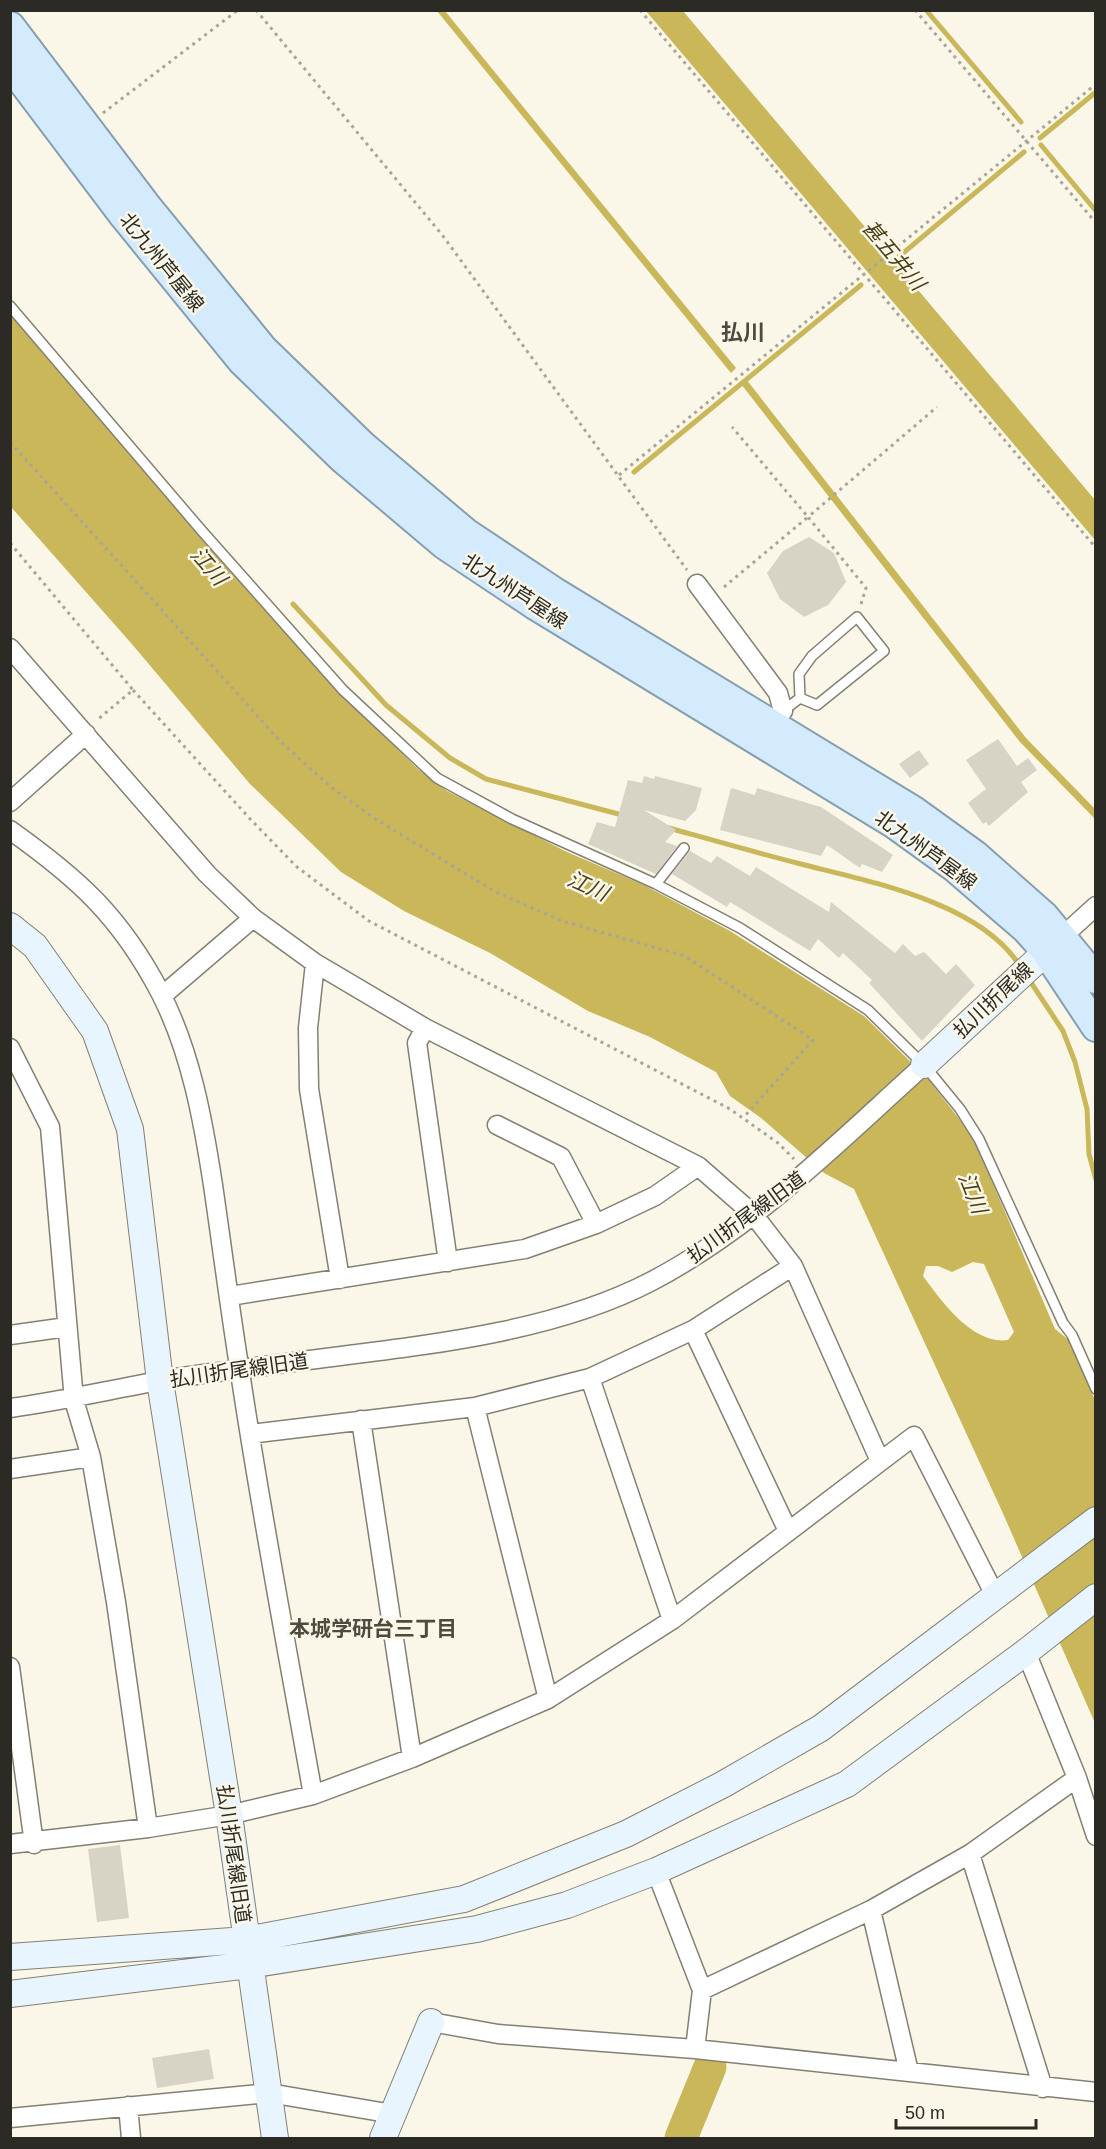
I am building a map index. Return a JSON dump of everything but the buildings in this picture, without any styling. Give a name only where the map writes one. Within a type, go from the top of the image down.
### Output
[{"type":"main road","name":"北九州芦屋線","points":[[10,26],[146,204],[263,349],[363,446],[466,533],[556,593],[914,811],[975,855],[1054,943],[1095,978]]},
{"type":"main road","name":"北九州芦屋線","points":[[10,65],[124,216],[242,361],[342,458],[455,552],[535,605],[770,724]]},
{"type":"main road","name":"北九州芦屋線","points":[[1054,943],[1095,1027]]},
{"type":"street","points":[[697,584],[778,693],[770,724]]},
{"type":"street","points":[[10,648],[207,874],[253,918],[315,963],[424,1028],[698,1166],[753,1214],[793,1266],[880,1461]]},
{"type":"street","points":[[10,802],[85,732]]},
{"type":"street","points":[[10,830],[64,868],[105,909],[138,953],[162,996],[185,1056],[201,1109],[239,1370],[313,1795]]},
{"type":"street","points":[[1054,943],[1095,906]]},
{"type":"street","points":[[162,996],[253,918]]},
{"type":"street","points":[[10,926],[35,946],[95,1031],[130,1129],[160,1381],[74,1400],[10,1408]]},
{"type":"street","name":"払川折尾線","points":[[921,1068],[1054,943]]},
{"type":"street","points":[[315,963],[308,1028],[309,1089],[340,1279]]},
{"type":"street","points":[[424,1028],[417,1043],[448,1262]]},
{"type":"street","points":[[10,1048],[50,1127],[74,1400],[91,1457],[116,1602],[148,1828]]},
{"type":"street","name":"払川折尾線旧道","points":[[275,2139],[229,1815],[160,1381],[494,1333],[578,1312],[659,1277],[708,1250],[806,1174],[921,1068]]},
{"type":"street","points":[[497,1125],[561,1158],[597,1224]]},
{"type":"street","points":[[230,1296],[525,1250],[597,1224],[655,1196],[698,1166]]},
{"type":"street","points":[[250,1434],[475,1407],[590,1378],[693,1330],[793,1266]]},
{"type":"street","points":[[10,1335],[67,1327]]},
{"type":"street","points":[[693,1330],[788,1531]]},
{"type":"street","points":[[590,1378],[672,1620]]},
{"type":"street","points":[[475,1407],[548,1699]]},
{"type":"street","points":[[361,1420],[412,1758]]},
{"type":"street","points":[[10,1844],[34,1844],[229,1815],[313,1795],[412,1758],[548,1699],[672,1620],[914,1436],[1005,1590]]},
{"type":"street","points":[[10,1469],[91,1457]]},
{"type":"street","points":[[10,1957],[246,1940],[464,1899],[626,1834],[722,1785],[821,1728],[1095,1520]]},
{"type":"street","points":[[10,1994],[249,1965],[477,1929],[567,1905],[656,1871],[848,1784],[1033,1647],[1095,1597]]},
{"type":"street","points":[[1033,1647],[1095,1836]]},
{"type":"street","points":[[10,1667],[34,1844]]},
{"type":"street","points":[[702,1990],[871,1910],[970,1854],[1077,1778]]},
{"type":"street","points":[[970,1854],[1043,2088]]},
{"type":"street","points":[[656,1871],[702,1990],[695,2049]]},
{"type":"street","points":[[871,1910],[909,2072]]},
{"type":"street","points":[[383,2139],[431,2022],[498,2034],[695,2049],[1095,2092]]},
{"type":"street","points":[[10,2118],[269,2093],[393,2114]]},
{"type":"street","points":[[128,2106],[131,2139]]},
{"type":"lane","points":[[10,306],[202,531],[342,690],[437,778],[512,819],[656,884],[740,928],[868,1010],[960,1109],[979,1139],[1063,1323],[1072,1335],[1095,1389]]},
{"type":"lane","points":[[857,617],[884,651],[817,705],[800,698],[799,674],[812,656],[857,617]]},
{"type":"lane","points":[[770,724],[800,698]]},
{"type":"lane","points":[[656,884],[684,848]]},
{"type":"path","points":[[86,126],[238,10]]},
{"type":"path","points":[[256,10],[443,236],[697,584]]},
{"type":"path","points":[[640,10],[1095,548]]},
{"type":"path","points":[[915,10],[1095,223]]},
{"type":"path","points":[[619,475],[1095,84]]},
{"type":"path","points":[[724,587],[937,407]]},
{"type":"path","points":[[732,427],[866,588],[857,617]]},
{"type":"path","points":[[10,442],[281,742],[332,788],[377,820],[494,891],[562,921],[685,956],[813,1040],[744,1117]]},
{"type":"path","points":[[10,543],[134,690],[252,821],[297,867],[369,921],[744,1117],[778,1143],[797,1162]]},
{"type":"path","points":[[85,732],[134,690]]},
{"type":"water","points":[[437,11],[445,11],[736,368],[731,373]]},
{"type":"water","points":[[646,11],[683,11],[1095,500],[1095,540]]},
{"type":"water","name":"江川","points":[[10,312],[339,692],[419,770],[447,791],[567,852],[644,885],[730,931],[864,1016],[929,1080],[973,1137],[1055,1329],[1069,1340],[1095,1400],[1095,1723],[1001,1509],[854,1189],[824,1173],[761,1118],[730,1096],[716,1072],[650,1037],[588,1011],[490,953],[404,911],[341,872],[250,784],[131,643],[11,507]],"holes":[[[973,1262],[984,1264],[1014,1332],[1008,1340],[995,1340],[971,1329],[939,1298],[923,1276],[926,1266],[938,1266],[952,1272]]]},
{"type":"water","points":[[746,379],[1026,738],[1095,809],[1095,819],[1020,742],[741,384]]},
{"type":"waterway","points":[[926,10],[1021,122]]},
{"type":"waterway","points":[[1040,138],[1096,92]]},
{"type":"waterway","points":[[1041,145],[1096,211]]},
{"type":"waterway","name":"甚五井川","points":[[890,264],[1024,152]]},
{"type":"waterway","points":[[634,472],[861,285]]},
{"type":"waterway","points":[[293,604],[386,705],[450,758],[486,779],[626,816]]},
{"type":"waterway","points":[[669,828],[887,886],[919,897],[978,925],[1001,944],[1020,966]]},
{"type":"waterway","points":[[1028,978],[1063,1031],[1075,1062],[1087,1109],[1089,1154],[1096,1180]]},
{"type":"waterway","points":[[681,2138],[710,2067]]},
{"type":"district","name":"払川","points":[[743,332]]},
{"type":"district","name":"本城学研台三丁目","points":[[373,1628]]}]
